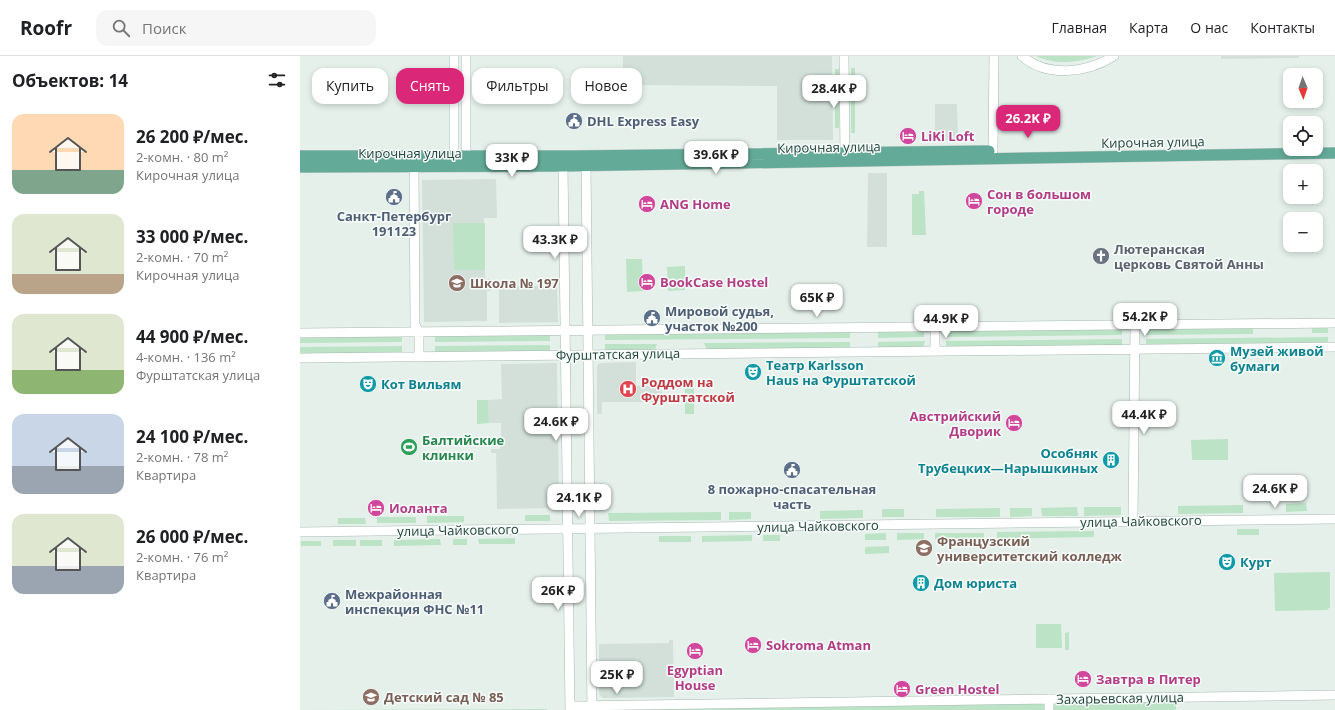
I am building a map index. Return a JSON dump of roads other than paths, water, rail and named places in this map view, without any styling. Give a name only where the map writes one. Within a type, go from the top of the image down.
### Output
[{"type":"main road","points":[[1323,147],[1335,147]]},
{"type":"main road","name":"Кирочная улица","points":[[300,167],[563,166],[993,151],[1283,148]]},
{"type":"main road","name":"Кирочная улица","points":[[300,156],[845,157],[1335,153]]},
{"type":"street","points":[[454,56],[454,156],[460,167]]},
{"type":"street","points":[[460,167],[466,156],[466,56]]},
{"type":"street","points":[[844,56],[845,157]]},
{"type":"street","points":[[993,151],[994,56]]},
{"type":"street","points":[[1022,56],[1027,61],[1041,67],[1066,71],[1090,67],[1102,63],[1114,56]]},
{"type":"street","points":[[570,708],[563,166],[575,156],[586,165],[592,708]]},
{"type":"street","points":[[414,167],[415,325],[419,332],[419,357]]},
{"type":"street","name":"Фурштатская улица","points":[[300,333],[1335,323]]},
{"type":"street","points":[[1133,522],[1135,325]]},
{"type":"street","points":[[935,327],[935,351]]},
{"type":"street","name":"Фурштатская улица","points":[[300,358],[1335,347]]},
{"type":"street","name":"улица Чайковского","points":[[300,532],[1335,519]]},
{"type":"street","name":"Захарьевская улица","points":[[570,708],[904,706],[1049,699],[1335,695]]},
{"type":"street","points":[[1049,699],[1049,710]]},
{"type":"place","name":"DHL Express Easy","points":[[574,121]]},
{"type":"place","name":"LiKi Loft","points":[[908,136]]},
{"type":"place","name":"Санкт-Петербург 191123","points":[[394,197]]},
{"type":"place","name":"Сон в большом городе","points":[[974,201]]},
{"type":"place","name":"ANG Home","points":[[647,204]]},
{"type":"place","name":"Лютеранская церковь Святой Анны","points":[[1101,256]]},
{"type":"place","name":"BookCase Hostel","points":[[647,282]]},
{"type":"place","name":"Школа № 197","points":[[457,283]]},
{"type":"place","name":"Мировой судья, участок №200","points":[[652,318]]},
{"type":"place","name":"Музей живой бумаги","points":[[1217,358]]},
{"type":"place","name":"Театр Karlsson Haus на Фурштатской","points":[[753,372]]},
{"type":"place","name":"Кот Вильям","points":[[368,384]]},
{"type":"place","name":"Роддом на Фурштатской","points":[[628,389]]},
{"type":"place","name":"Австрийский Дворик","points":[[1014,423]]},
{"type":"place","name":"Балтийские клинки","points":[[409,447]]},
{"type":"place","name":"Особняк Трубецких—Нарышкиных","points":[[1111,460]]},
{"type":"place","name":"8 пожарно-спасательная часть","points":[[792,470]]},
{"type":"place","name":"Иоланта","points":[[376,508]]},
{"type":"place","name":"Французский университетский колледж","points":[[924,548]]},
{"type":"place","name":"Курт","points":[[1227,562]]},
{"type":"place","name":"Дом юриста","points":[[921,583]]},
{"type":"place","name":"Межрайонная инспекция ФНС №11","points":[[332,601]]},
{"type":"place","name":"Sokroma Atman","points":[[753,645]]},
{"type":"place","name":"Egyptian House","points":[[695,651]]},
{"type":"place","name":"Завтра в Питер","points":[[1083,679]]},
{"type":"place","name":"Green Hostel","points":[[902,689]]},
{"type":"place","name":"Детский сад № 85","points":[[371,697]]}]
